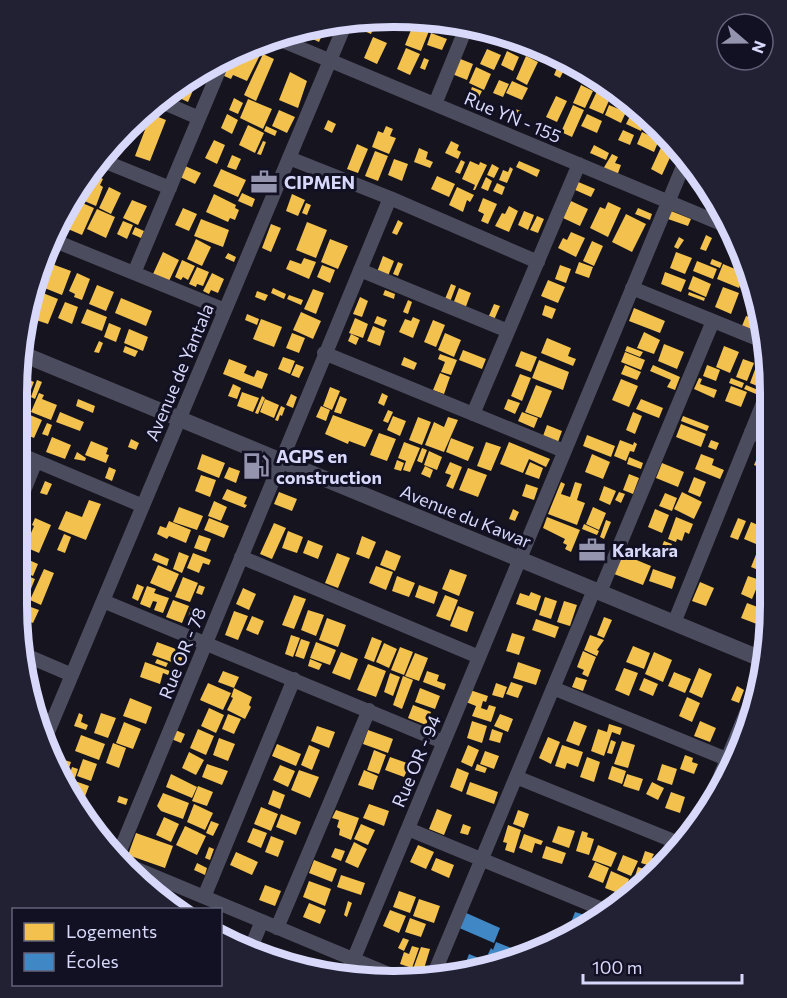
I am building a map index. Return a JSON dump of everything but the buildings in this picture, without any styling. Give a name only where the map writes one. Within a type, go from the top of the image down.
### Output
[{"type":"street","name":"Avenue de Yantala","points":[[49,730],[343,31]]},
{"type":"street","points":[[435,104],[464,34]]},
{"type":"street","name":"Rue YN - 155","points":[[287,43],[717,221]]},
{"type":"street","points":[[134,273],[219,72]]},
{"type":"street","points":[[168,105],[199,118]]},
{"type":"street","points":[[289,158],[390,198],[538,262]]},
{"type":"street","points":[[109,163],[170,188]]},
{"type":"street","points":[[473,414],[579,165]]},
{"type":"street","name":"Rue OR - 94","points":[[349,968],[682,168]]},
{"type":"street","name":"Rue OR - 78","points":[[121,849],[390,198]]},
{"type":"street","points":[[60,243],[225,310]]},
{"type":"street","points":[[360,270],[508,331]]},
{"type":"street","points":[[632,288],[756,338]]},
{"type":"street","points":[[436,968],[553,688],[597,591],[712,321]]},
{"type":"street","points":[[324,353],[564,451]]},
{"type":"street","name":"Avenue du Kawar","points":[[29,356],[756,657]]},
{"type":"street","points":[[674,622],[760,410]]},
{"type":"street","points":[[751,432],[760,436]]},
{"type":"street","points":[[27,457],[143,506]]},
{"type":"street","points":[[27,483],[36,461]]},
{"type":"street","points":[[241,557],[479,657]]},
{"type":"street","points":[[103,601],[443,742]]},
{"type":"street","points":[[31,657],[72,675]]},
{"type":"street","points":[[204,897],[294,679]]},
{"type":"street","points":[[553,688],[726,759]]},
{"type":"street","points":[[277,928],[369,710]]},
{"type":"street","points":[[516,777],[673,841]]},
{"type":"street","points":[[408,829],[599,908]]},
{"type":"street","points":[[142,871],[380,970]]},
{"type":"street","points":[[253,943],[262,921]]},
{"type":"place","name":"CIPMEN","points":[[264,182]]},
{"type":"place","name":"AGPS en construction","points":[[256,466]]},
{"type":"place","name":"Karkara","points":[[592,550]]}]
